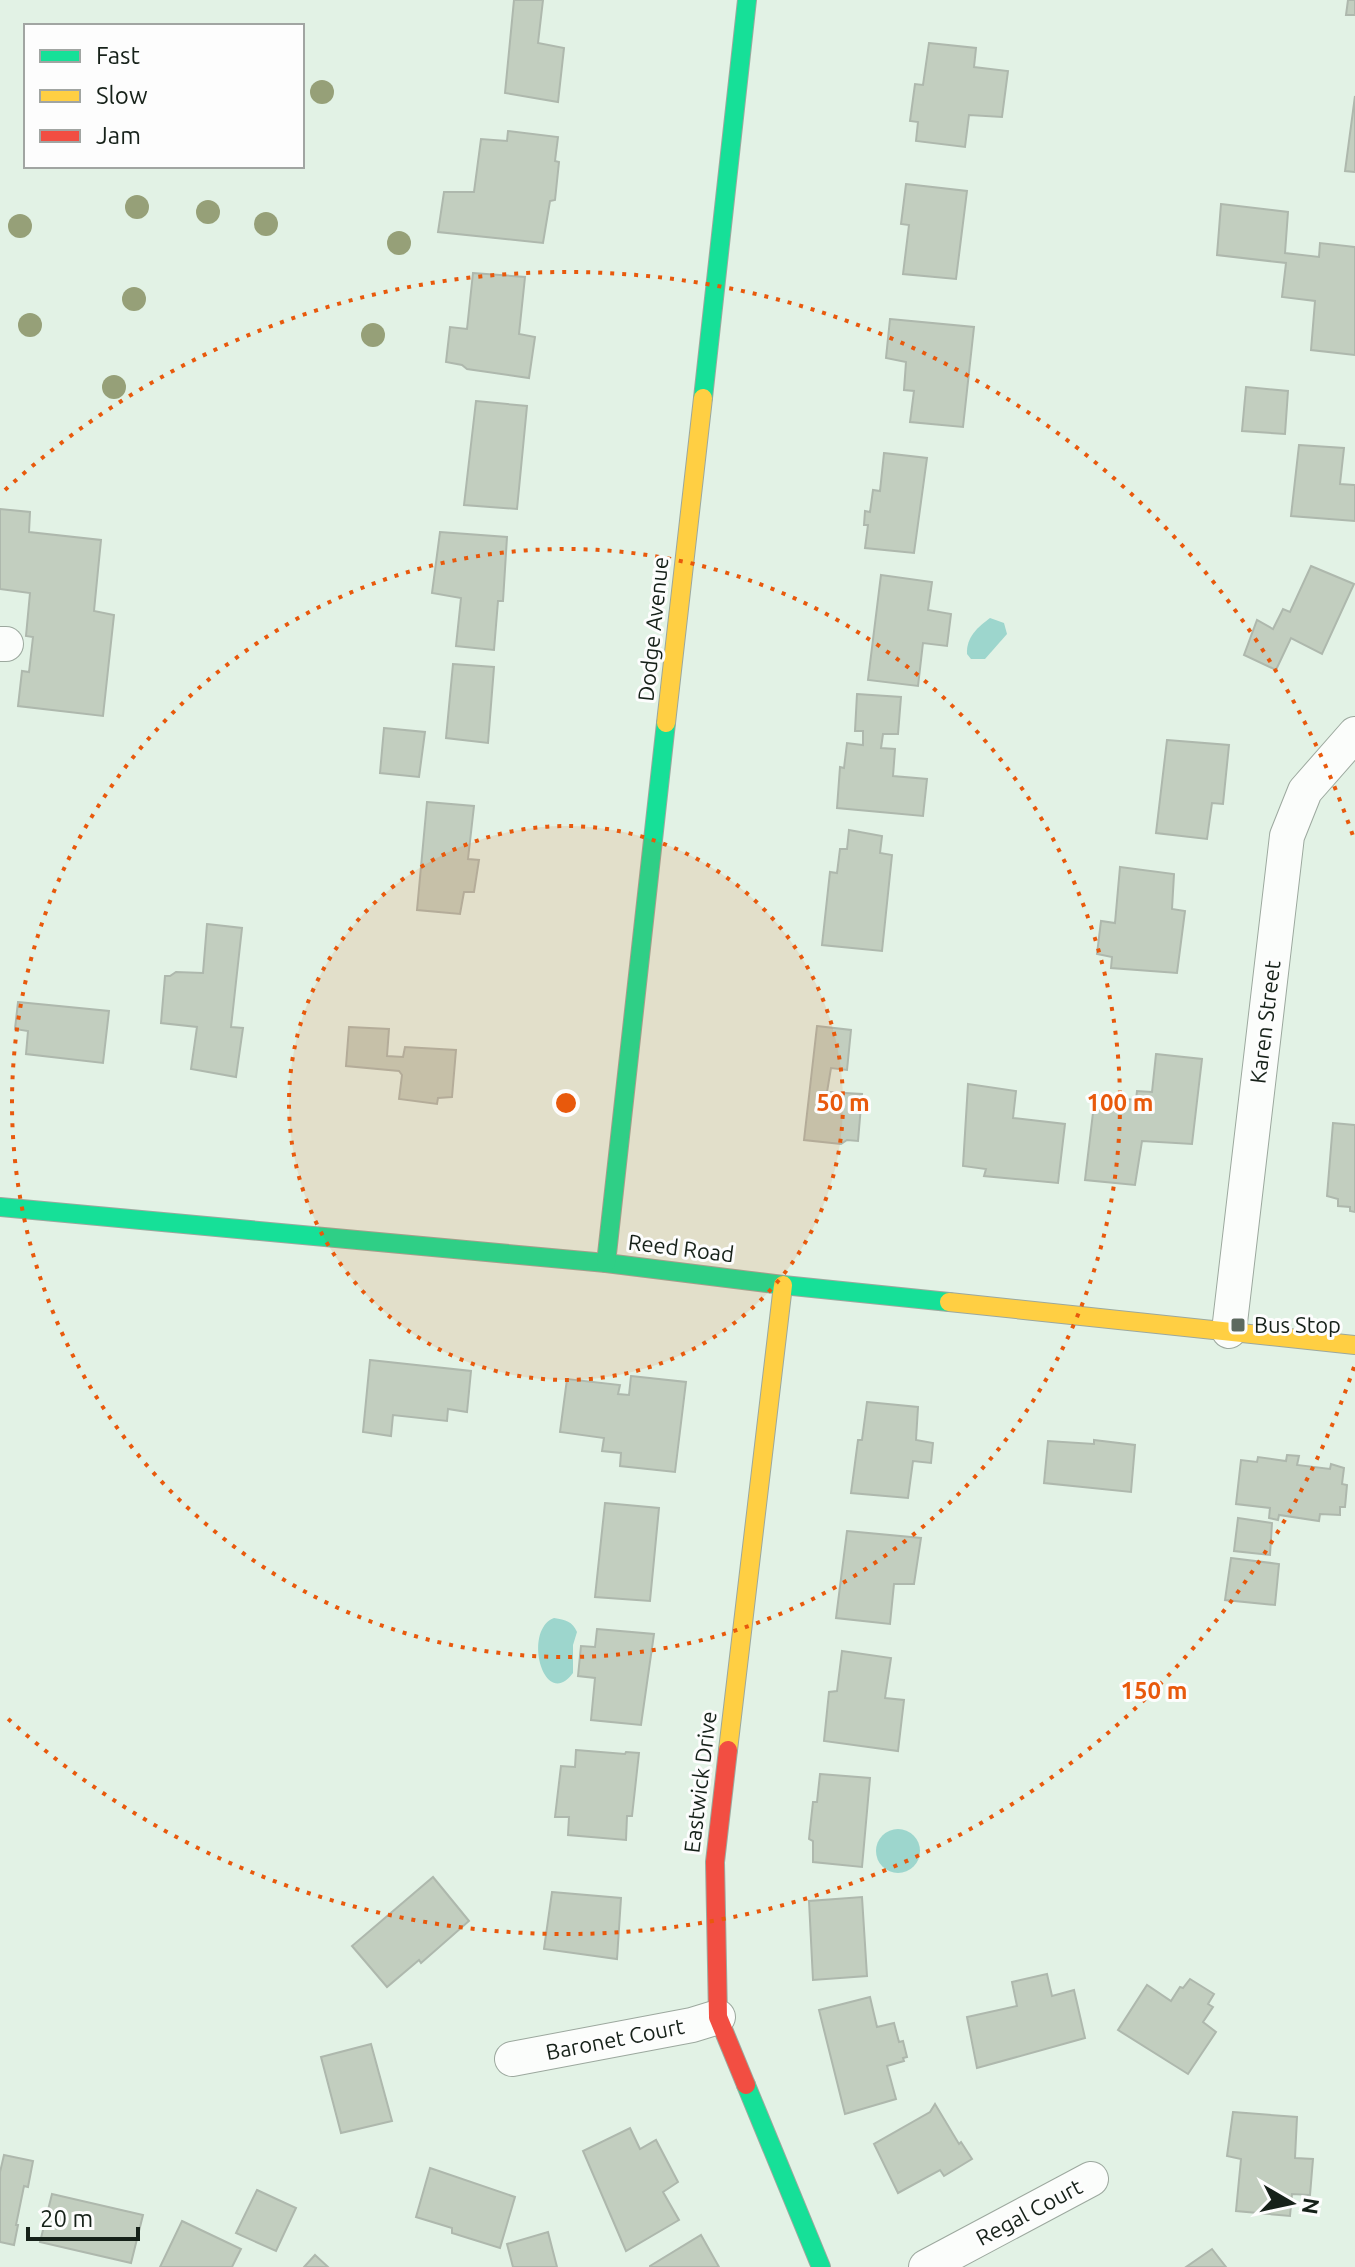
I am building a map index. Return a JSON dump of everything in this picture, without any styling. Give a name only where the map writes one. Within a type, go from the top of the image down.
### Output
[{"type":"street","name":"Dodge Avenue","points":[[606,1263],[747,0]]},
{"type":"street","name":"Karen Street","points":[[1229,1331],[1287,836],[1305,791],[1355,734]]},
{"type":"street","name":"Reed Road","points":[[0,1207],[606,1263],[783,1285],[1355,1345]]},
{"type":"street","name":"Eastwick Drive","points":[[783,1285],[715,1862],[718,2017],[821,2267]]},
{"type":"street","name":"Baronet Court","points":[[512,2059],[692,2025],[718,2017]]},
{"type":"street","name":"Regal Court","points":[[926,2267],[1091,2179]]},
{"type":"water","points":[[990,618],[1004,623],[1007,634],[985,659],[971,659],[967,648],[971,638]]},
{"type":"water","points":[[554,1618],[573,1625],[577,1632],[573,1645],[573,1673],[563,1682],[553,1683],[546,1676],[538,1651],[544,1625]]},
{"type":"water","points":[[898,1829],[914,1835],[920,1851],[914,1867],[898,1873],[882,1867],[876,1851],[882,1835]]},
{"type":"building","points":[[514,0],[543,0],[538,43],[564,48],[558,102],[505,93]]},
{"type":"building","points":[[1348,0],[1355,0],[1355,15],[1346,15]]},
{"type":"building","points":[[929,43],[976,48],[974,67],[1008,71],[1002,117],[969,115],[965,147],[916,141],[918,122],[910,121],[915,84],[923,85]]},
{"type":"building","points":[[1355,96],[1355,172],[1345,171]]},
{"type":"building","points":[[508,131],[558,137],[555,200],[550,201],[543,243],[438,232],[444,192],[474,192],[481,139],[507,141]]},
{"type":"building","points":[[906,184],[967,191],[956,279],[903,274],[909,225],[901,224]]},
{"type":"building","points":[[1221,204],[1288,212],[1285,253],[1319,257],[1320,243],[1355,247],[1355,355],[1311,350],[1315,301],[1282,297],[1286,263],[1217,255]]},
{"type":"building","points":[[473,273],[525,277],[519,334],[535,337],[529,378],[467,369],[446,362],[450,327],[467,329]]},
{"type":"building","points":[[890,319],[974,327],[963,427],[910,422],[914,391],[904,390],[906,362],[886,358]]},
{"type":"building","points":[[1246,387],[1288,391],[1285,434],[1242,431]]},
{"type":"building","points":[[476,401],[527,406],[517,509],[464,505]]},
{"type":"building","points":[[1299,445],[1344,448],[1340,484],[1355,485],[1355,521],[1291,516]]},
{"type":"building","points":[[884,453],[927,458],[914,553],[865,548],[868,525],[864,525],[865,511],[870,512],[873,490],[880,491]]},
{"type":"building","points":[[0,509],[30,512],[29,532],[101,540],[94,611],[114,615],[103,716],[18,706],[22,671],[29,672],[33,637],[26,636],[30,593],[0,589]]},
{"type":"building","points":[[440,532],[507,537],[503,601],[498,601],[494,650],[456,646],[461,598],[432,593]]},
{"type":"building","points":[[1311,566],[1354,584],[1322,654],[1291,638],[1276,670],[1244,655],[1257,620],[1273,629],[1283,609],[1290,612]]},
{"type":"building","points":[[881,575],[932,582],[928,610],[951,614],[947,646],[923,643],[918,686],[868,680]]},
{"type":"building","points":[[453,664],[494,667],[488,743],[446,738]]},
{"type":"building","points":[[857,694],[901,697],[898,734],[883,734],[881,748],[895,749],[893,776],[927,779],[923,816],[837,808],[840,767],[844,768],[847,743],[863,745],[863,731],[855,731]]},
{"type":"building","points":[[384,728],[425,732],[419,777],[380,773]]},
{"type":"building","points":[[1167,740],[1229,745],[1223,804],[1212,803],[1207,839],[1156,833]]},
{"type":"building","points":[[427,802],[474,806],[468,859],[479,860],[474,892],[464,892],[460,914],[417,910]]},
{"type":"building","points":[[849,830],[882,836],[880,853],[892,855],[882,951],[822,945],[830,872],[837,873],[840,849],[847,849]]},
{"type":"building","points":[[1120,867],[1174,874],[1172,909],[1185,911],[1177,973],[1111,968],[1112,957],[1097,954],[1101,921],[1115,923]]},
{"type":"building","points":[[207,924],[242,928],[231,1027],[243,1028],[236,1077],[191,1069],[197,1027],[161,1023],[165,976],[176,972],[203,973]]},
{"type":"building","points":[[18,1002],[109,1011],[103,1063],[26,1054],[28,1031],[15,1029]]},
{"type":"building","points":[[817,1026],[851,1030],[847,1070],[831,1068],[827,1092],[862,1094],[858,1141],[847,1140],[841,1144],[804,1140]]},
{"type":"building","points":[[349,1027],[389,1029],[387,1056],[403,1057],[405,1047],[456,1050],[452,1097],[438,1098],[437,1104],[399,1099],[402,1075],[399,1071],[346,1066]]},
{"type":"building","points":[[1156,1054],[1202,1059],[1192,1144],[1142,1141],[1135,1185],[1085,1180],[1095,1096],[1136,1100],[1137,1091],[1152,1092]]},
{"type":"building","points":[[968,1084],[1016,1091],[1013,1118],[1065,1124],[1058,1183],[984,1176],[986,1169],[963,1166]]},
{"type":"building","points":[[1333,1123],[1355,1125],[1355,1212],[1350,1211],[1350,1207],[1338,1206],[1338,1199],[1327,1196]]},
{"type":"building","points":[[370,1360],[471,1371],[467,1412],[448,1409],[447,1421],[393,1415],[391,1436],[363,1432]]},
{"type":"building","points":[[631,1376],[686,1382],[675,1472],[620,1466],[621,1453],[602,1451],[604,1438],[560,1432],[567,1379],[620,1385],[618,1394],[629,1395]]},
{"type":"building","points":[[867,1402],[918,1407],[916,1440],[933,1443],[931,1463],[913,1461],[908,1498],[851,1493]]},
{"type":"building","points":[[1094,1440],[1135,1445],[1131,1492],[1044,1483],[1048,1441],[1094,1444]]},
{"type":"building","points":[[1287,1455],[1299,1456],[1297,1465],[1330,1469],[1331,1464],[1344,1468],[1342,1484],[1347,1485],[1345,1507],[1340,1507],[1340,1515],[1320,1514],[1319,1521],[1279,1515],[1278,1520],[1269,1518],[1270,1508],[1236,1504],[1241,1460],[1257,1462],[1258,1457],[1286,1461]]},
{"type":"building","points":[[605,1503],[659,1508],[650,1601],[595,1597]]},
{"type":"building","points":[[1238,1518],[1272,1523],[1270,1555],[1234,1551]]},
{"type":"building","points":[[847,1531],[921,1538],[914,1584],[894,1584],[890,1624],[836,1618]]},
{"type":"building","points":[[1231,1558],[1279,1564],[1275,1605],[1225,1600]]},
{"type":"building","points":[[597,1629],[654,1634],[641,1725],[591,1720],[595,1678],[578,1676],[581,1646],[595,1647]]},
{"type":"building","points":[[842,1651],[891,1658],[885,1698],[904,1700],[898,1751],[824,1741],[829,1692],[837,1691]]},
{"type":"building","points":[[576,1750],[639,1753],[632,1816],[627,1816],[626,1840],[568,1835],[569,1817],[555,1817],[561,1766],[575,1767]]},
{"type":"building","points":[[820,1774],[870,1778],[862,1867],[813,1862],[813,1841],[809,1839]]},
{"type":"building","points":[[433,1877],[469,1921],[421,1963],[419,1960],[387,1987],[352,1946]]},
{"type":"building","points":[[552,1892],[621,1898],[617,1959],[544,1949]]},
{"type":"building","points":[[862,1897],[867,1976],[813,1980],[809,1901]]},
{"type":"building","points":[[1047,1974],[1052,1996],[1074,1990],[1085,2038],[977,2068],[967,2017],[1017,2006],[1012,1982]]},
{"type":"building","points":[[1190,1979],[1214,1994],[1208,2004],[1213,2007],[1203,2022],[1216,2032],[1188,2074],[1118,2030],[1147,1985],[1171,2001]]},
{"type":"building","points":[[870,1997],[877,2027],[894,2023],[907,2057],[903,2058],[904,2061],[887,2066],[896,2099],[845,2114],[819,2010]]},
{"type":"building","points":[[371,2044],[392,2121],[341,2133],[321,2057]]},
{"type":"building","points":[[935,2104],[959,2144],[961,2142],[972,2159],[944,2176],[940,2170],[898,2193],[874,2144],[930,2112]]},
{"type":"building","points":[[1233,2112],[1297,2117],[1295,2158],[1313,2159],[1310,2195],[1292,2194],[1290,2216],[1236,2211],[1241,2159],[1227,2156]]},
{"type":"building","points":[[630,2128],[640,2149],[656,2140],[678,2182],[663,2192],[679,2220],[626,2251],[583,2151]]},
{"type":"building","points":[[4,2155],[33,2161],[28,2187],[24,2186],[14,2245],[0,2242],[0,2172]]},
{"type":"building","points":[[430,2168],[515,2197],[500,2248],[452,2233],[452,2228],[416,2217]]},
{"type":"building","points":[[257,2190],[296,2208],[276,2251],[236,2233]]},
{"type":"building","points":[[52,2194],[143,2215],[131,2263],[40,2242]]},
{"type":"building","points":[[182,2221],[241,2249],[232,2267],[160,2267]]},
{"type":"building","points":[[548,2232],[557,2267],[513,2267],[507,2244]]},
{"type":"building","points":[[701,2235],[719,2267],[650,2267],[650,2266]]},
{"type":"building","points":[[1212,2249],[1226,2267],[1186,2267]]},
{"type":"building","points":[[315,2255],[328,2267],[304,2267]]},
{"type":"traffic: fast","points":[[703,398],[747,0]]},
{"type":"traffic: fast","points":[[606,1263],[666,723]]},
{"type":"traffic: fast","points":[[0,1207],[606,1263],[949,1302]]},
{"type":"traffic: fast","points":[[746,2085],[821,2267]]},
{"type":"traffic: slow","points":[[666,723],[703,398]]},
{"type":"traffic: slow","points":[[728,1750],[783,1285]]},
{"type":"traffic: slow","points":[[949,1302],[1355,1345]]},
{"type":"traffic: jam","points":[[728,1750],[715,1862],[718,2017],[746,2085]]},
{"type":"place","name":"Bus Stop","points":[[1238,1325]]}]
